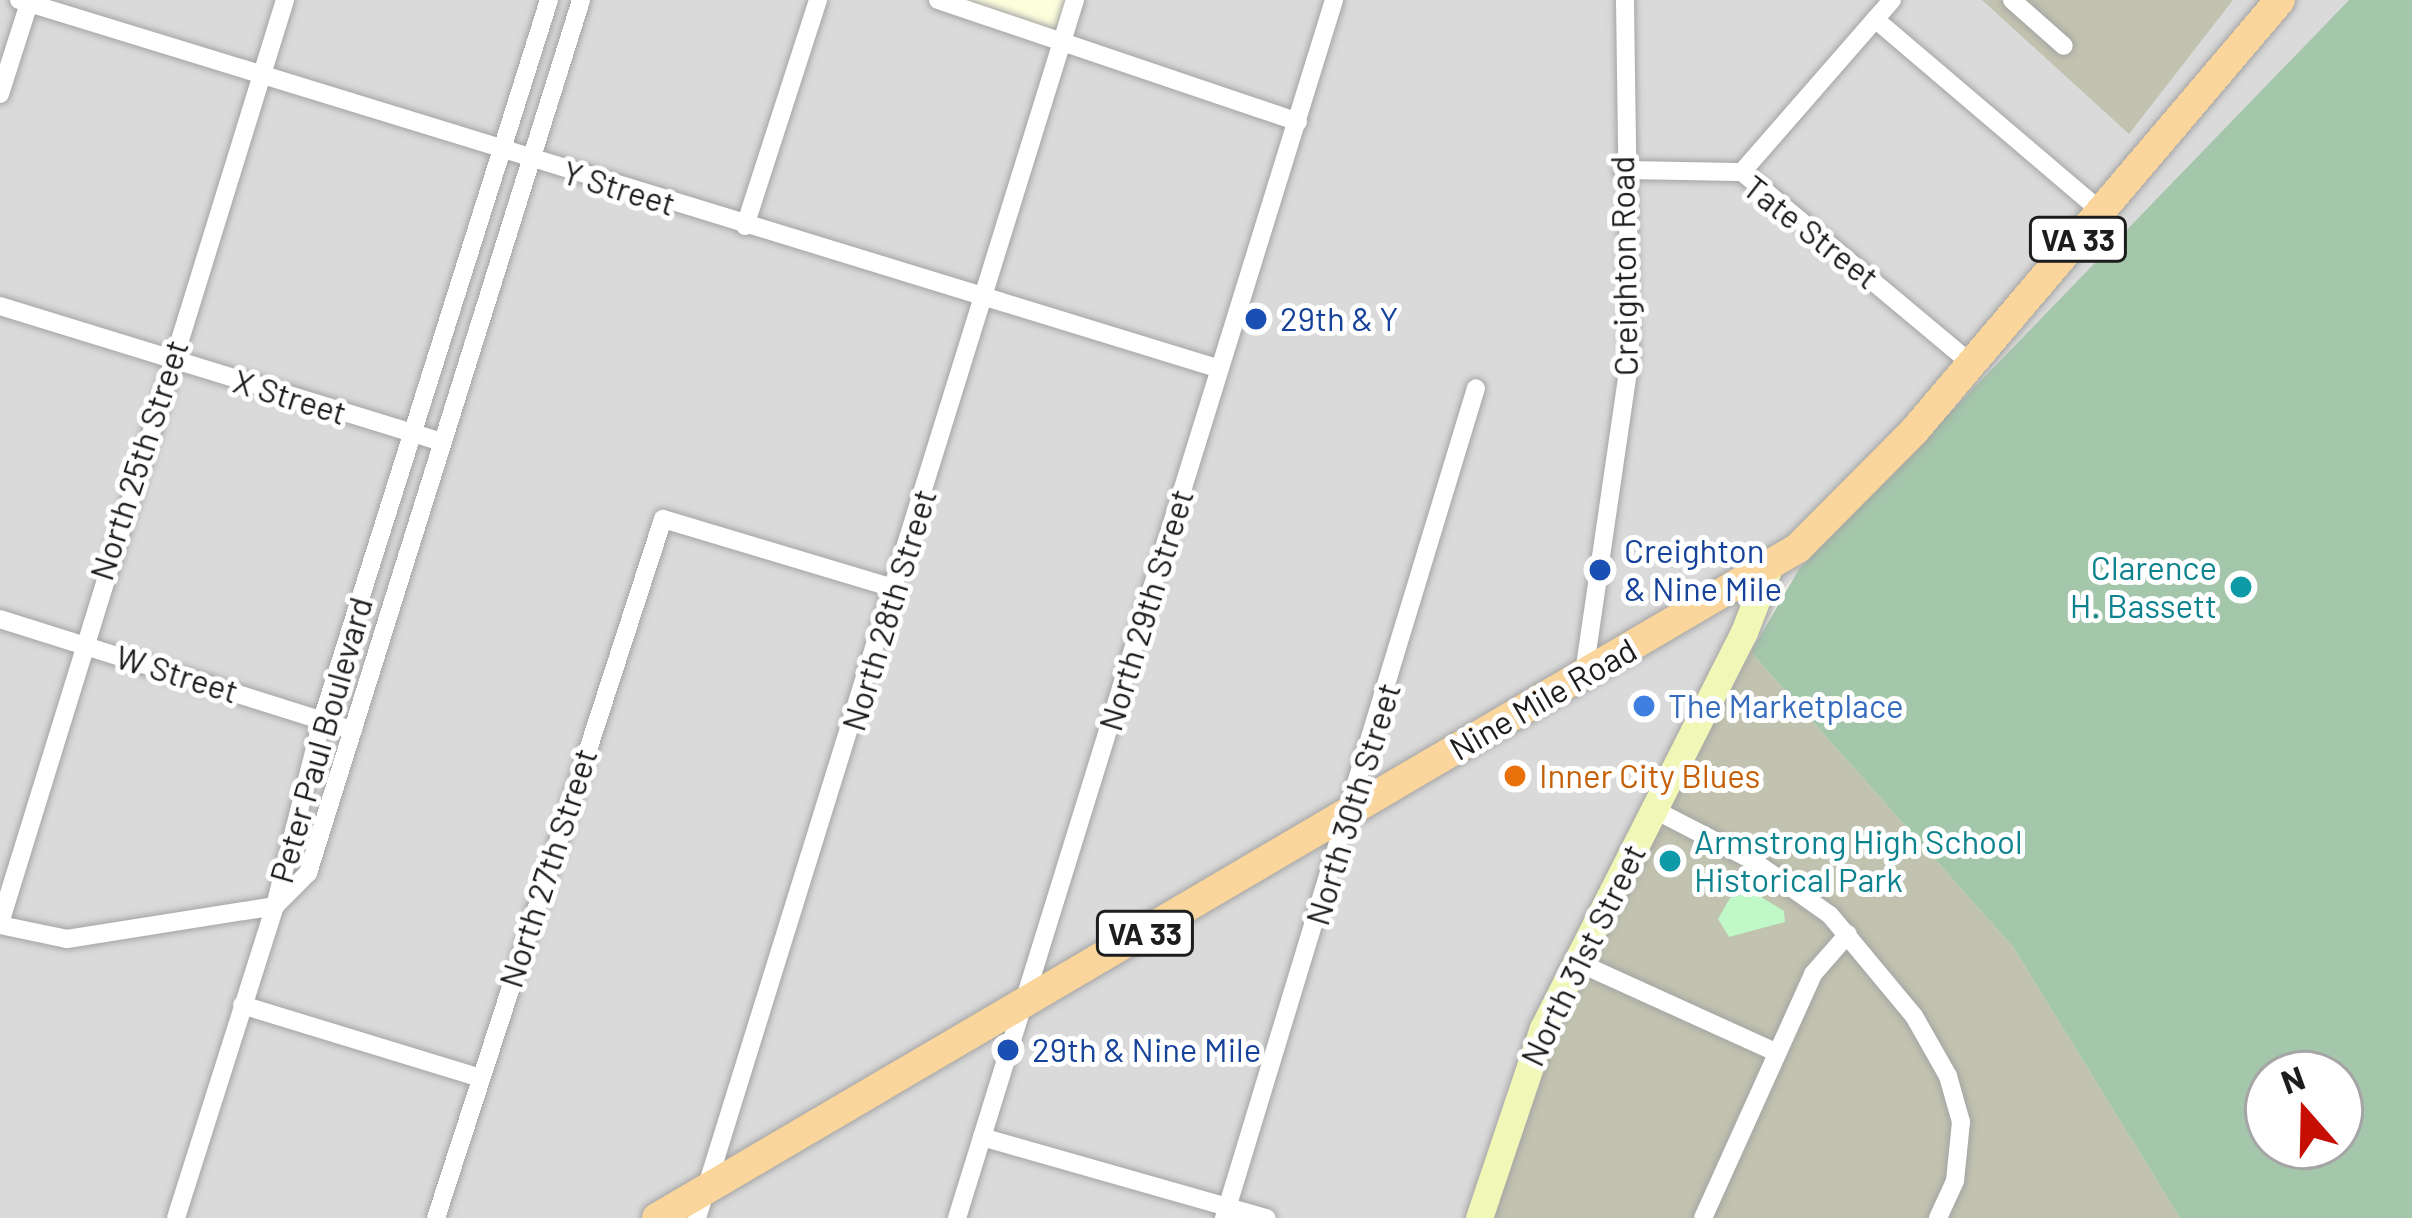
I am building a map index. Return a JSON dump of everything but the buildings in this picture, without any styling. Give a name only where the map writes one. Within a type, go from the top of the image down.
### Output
[{"type":"main road","name":"Nine Mile Road","points":[[657,1218],[700,1204],[1353,809],[1768,570],[1855,496],[2280,0]]},
{"type":"street","name":"North 25th Street","points":[[0,924],[81,644],[285,0]]},
{"type":"street","name":"Peter Paul Boulevard","points":[[275,906],[322,720],[550,0]]},
{"type":"street","name":"Peter Paul Boulevard","points":[[275,906],[308,873],[581,0]]},
{"type":"street","points":[[745,226],[818,0]]},
{"type":"street","points":[[938,0],[1298,122]]},
{"type":"street","name":"North 28th Street","points":[[700,1204],[898,589],[980,301],[1075,0]]},
{"type":"street","name":"North 29th Street","points":[[957,1218],[1334,0]]},
{"type":"street","name":"Creighton Road","points":[[1584,673],[1630,359],[1623,170],[1625,0]]},
{"type":"street","points":[[1742,172],[1892,0]]},
{"type":"street","points":[[2012,0],[2064,46]]},
{"type":"street","name":"Y Street","points":[[26,1],[980,301],[1220,369]]},
{"type":"street","points":[[0,94],[26,1]]},
{"type":"street","points":[[1875,19],[2102,212]]},
{"type":"street","name":"Tate Street","points":[[1623,170],[1742,172],[1972,364]]},
{"type":"street","name":"X Street","points":[[0,306],[443,442]]},
{"type":"street","name":"North 30th Street","points":[[1226,1213],[1353,809],[1476,388]]},
{"type":"street","name":"North 27th Street","points":[[436,1218],[478,1077],[663,519],[898,589]]},
{"type":"street","name":"North 31st Street","points":[[1479,1218],[1525,1071],[1768,570]]},
{"type":"street","name":"W Street","points":[[0,619],[353,730]]},
{"type":"street","points":[[1655,810],[1770,872],[1848,934],[1914,1016],[1958,1103],[1959,1162],[1938,1218]]},
{"type":"street","points":[[0,924],[67,939],[275,906],[176,1218]]},
{"type":"street","points":[[1703,1218],[1818,965],[1848,934]]},
{"type":"street","points":[[1576,962],[1775,1052]]},
{"type":"street","points":[[242,1005],[478,1077]]},
{"type":"street","points":[[982,1137],[1226,1213],[1267,1218]]},
{"type":"shaded area","points":[[0,0],[2349,0],[1786,586],[1565,1013],[1492,1218],[0,1218]]},
{"type":"shaded area","points":[[933,0],[1074,0],[1060,42]]},
{"type":"shaded area","points":[[1982,0],[2233,0],[2129,134]]},
{"type":"shaded area","points":[[2349,0],[2412,0],[2412,1218],[2180,1218],[2013,947],[1751,652],[1799,569]]},
{"type":"shaded area","points":[[1751,652],[2013,947],[2180,1218],[1492,1218],[1565,1013]]},
{"type":"green space","points":[[1751,891],[1784,911],[1785,922],[1729,937],[1718,919],[1730,898]]},
{"type":"place","name":"29th & Y","points":[[1256,319]]},
{"type":"place","name":"Creighton & Nine Mile","points":[[1600,570]]},
{"type":"place","name":"Clarence H. Bassett","points":[[2241,587]]},
{"type":"place","name":"The Marketplace","points":[[1644,706]]},
{"type":"place","name":"Inner City Blues","points":[[1515,776]]},
{"type":"place","name":"Armstrong High School Historical Park","points":[[1670,861]]},
{"type":"place","name":"29th & Nine Mile","points":[[1008,1050]]}]
